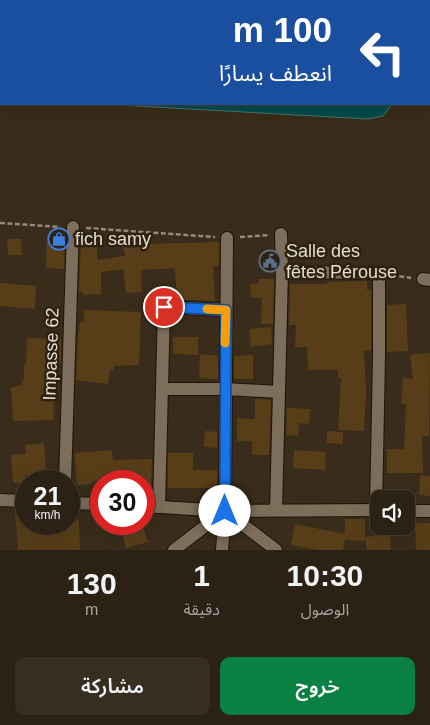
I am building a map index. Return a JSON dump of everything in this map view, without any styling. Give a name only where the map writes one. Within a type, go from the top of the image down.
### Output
[{"type":"street","name":"Impasse 62","points":[[64,470],[73,227]]},
{"type":"street","points":[[276,510],[282,272],[281,234]]},
{"type":"street","points":[[222,550],[225,511],[227,238]]},
{"type":"street","points":[[282,272],[379,273],[377,490]]},
{"type":"street","points":[[159,506],[164,307],[226,310]]},
{"type":"street","points":[[162,389],[225,389],[279,392]]},
{"type":"street","points":[[0,500],[15,501]]},
{"type":"street","points":[[155,506],[225,511],[370,510]]},
{"type":"street","points":[[174,550],[225,511]]},
{"type":"street","points":[[225,511],[276,550]]},
{"type":"street","points":[[415,511],[430,511]]},
{"type":"path","points":[[0,224],[227,238],[281,234]]},
{"type":"path","points":[[379,273],[426,279]]},
{"type":"water","points":[[119,105],[391,105],[383,116],[368,119]]},
{"type":"building","points":[[47,235],[65,235],[64,269],[46,268]]},
{"type":"building","points":[[7,239],[21,239],[22,255],[8,255]]},
{"type":"building","points":[[81,241],[97,241],[97,260],[125,256],[123,245],[143,242],[143,244],[219,242],[219,266],[213,266],[215,301],[177,299],[175,268],[141,270],[142,292],[126,293],[123,269],[101,272],[101,294],[83,295],[83,292],[79,292]]},
{"type":"building","points":[[259,279],[274,279],[273,324],[261,324],[262,298],[251,298],[250,284],[259,283]]},
{"type":"building","points":[[367,281],[367,290],[371,290],[371,351],[364,351],[366,392],[364,431],[338,430],[341,378],[338,378],[338,370],[308,370],[307,347],[295,347],[296,325],[289,325],[290,284]]},
{"type":"building","points":[[0,283],[36,286],[35,309],[0,306]]},
{"type":"building","points":[[406,304],[408,351],[387,352],[387,305]]},
{"type":"building","points":[[84,310],[141,312],[139,365],[114,366],[114,370],[110,369],[108,384],[76,380],[78,339],[80,322],[84,322]]},
{"type":"building","points":[[271,327],[272,344],[251,347],[249,329]]},
{"type":"building","points":[[173,337],[198,337],[198,355],[173,354]]},
{"type":"building","points":[[27,338],[61,339],[61,364],[52,364],[54,420],[13,421],[11,388],[22,385],[22,380],[24,380]]},
{"type":"building","points":[[430,353],[429,436],[422,436],[423,473],[387,473],[387,449],[404,449],[406,404],[401,404],[403,378],[413,379],[410,355]]},
{"type":"building","points":[[200,354],[218,356],[218,379],[199,378]]},
{"type":"building","points":[[253,355],[253,379],[234,379],[234,356]]},
{"type":"building","points":[[255,399],[271,400],[269,455],[252,455],[252,441],[237,441],[237,418],[255,419]]},
{"type":"building","points":[[287,408],[310,409],[309,424],[299,423],[298,436],[286,435]]},
{"type":"building","points":[[205,431],[217,432],[217,448],[204,447]]},
{"type":"building","points":[[327,431],[343,432],[343,444],[327,443]]},
{"type":"building","points":[[44,443],[46,470],[15,470],[15,483],[13,483],[11,455],[26,454],[25,445]]},
{"type":"building","points":[[112,450],[113,460],[152,459],[152,470],[90,470],[90,484],[80,485],[80,470],[76,470],[75,453]]},
{"type":"building","points":[[294,450],[326,452],[325,470],[293,468]]},
{"type":"building","points":[[168,453],[193,453],[193,470],[217,470],[217,488],[168,488]]},
{"type":"building","points":[[420,475],[430,476],[430,496],[419,495]]},
{"type":"building","points":[[345,519],[365,519],[365,541],[345,540],[343,550],[318,550],[291,545],[295,524],[345,534]]},
{"type":"building","points":[[415,523],[430,523],[430,550],[416,550]]},
{"type":"building","points":[[17,535],[80,535],[80,550],[18,550]]},
{"type":"building","points":[[123,535],[146,535],[148,542],[126,548]]},
{"type":"building","points":[[390,535],[391,550],[367,550],[365,537]]},
{"type":"slow traffic","points":[[207,309],[226,310],[225,343]]},
{"type":"place","name":"fich samy","points":[[59,239]]},
{"type":"place","name":"Salle des fêtes Pérouse","points":[[270,261]]},
{"type":"route","points":[[164,307],[226,310],[225,511]]}]
